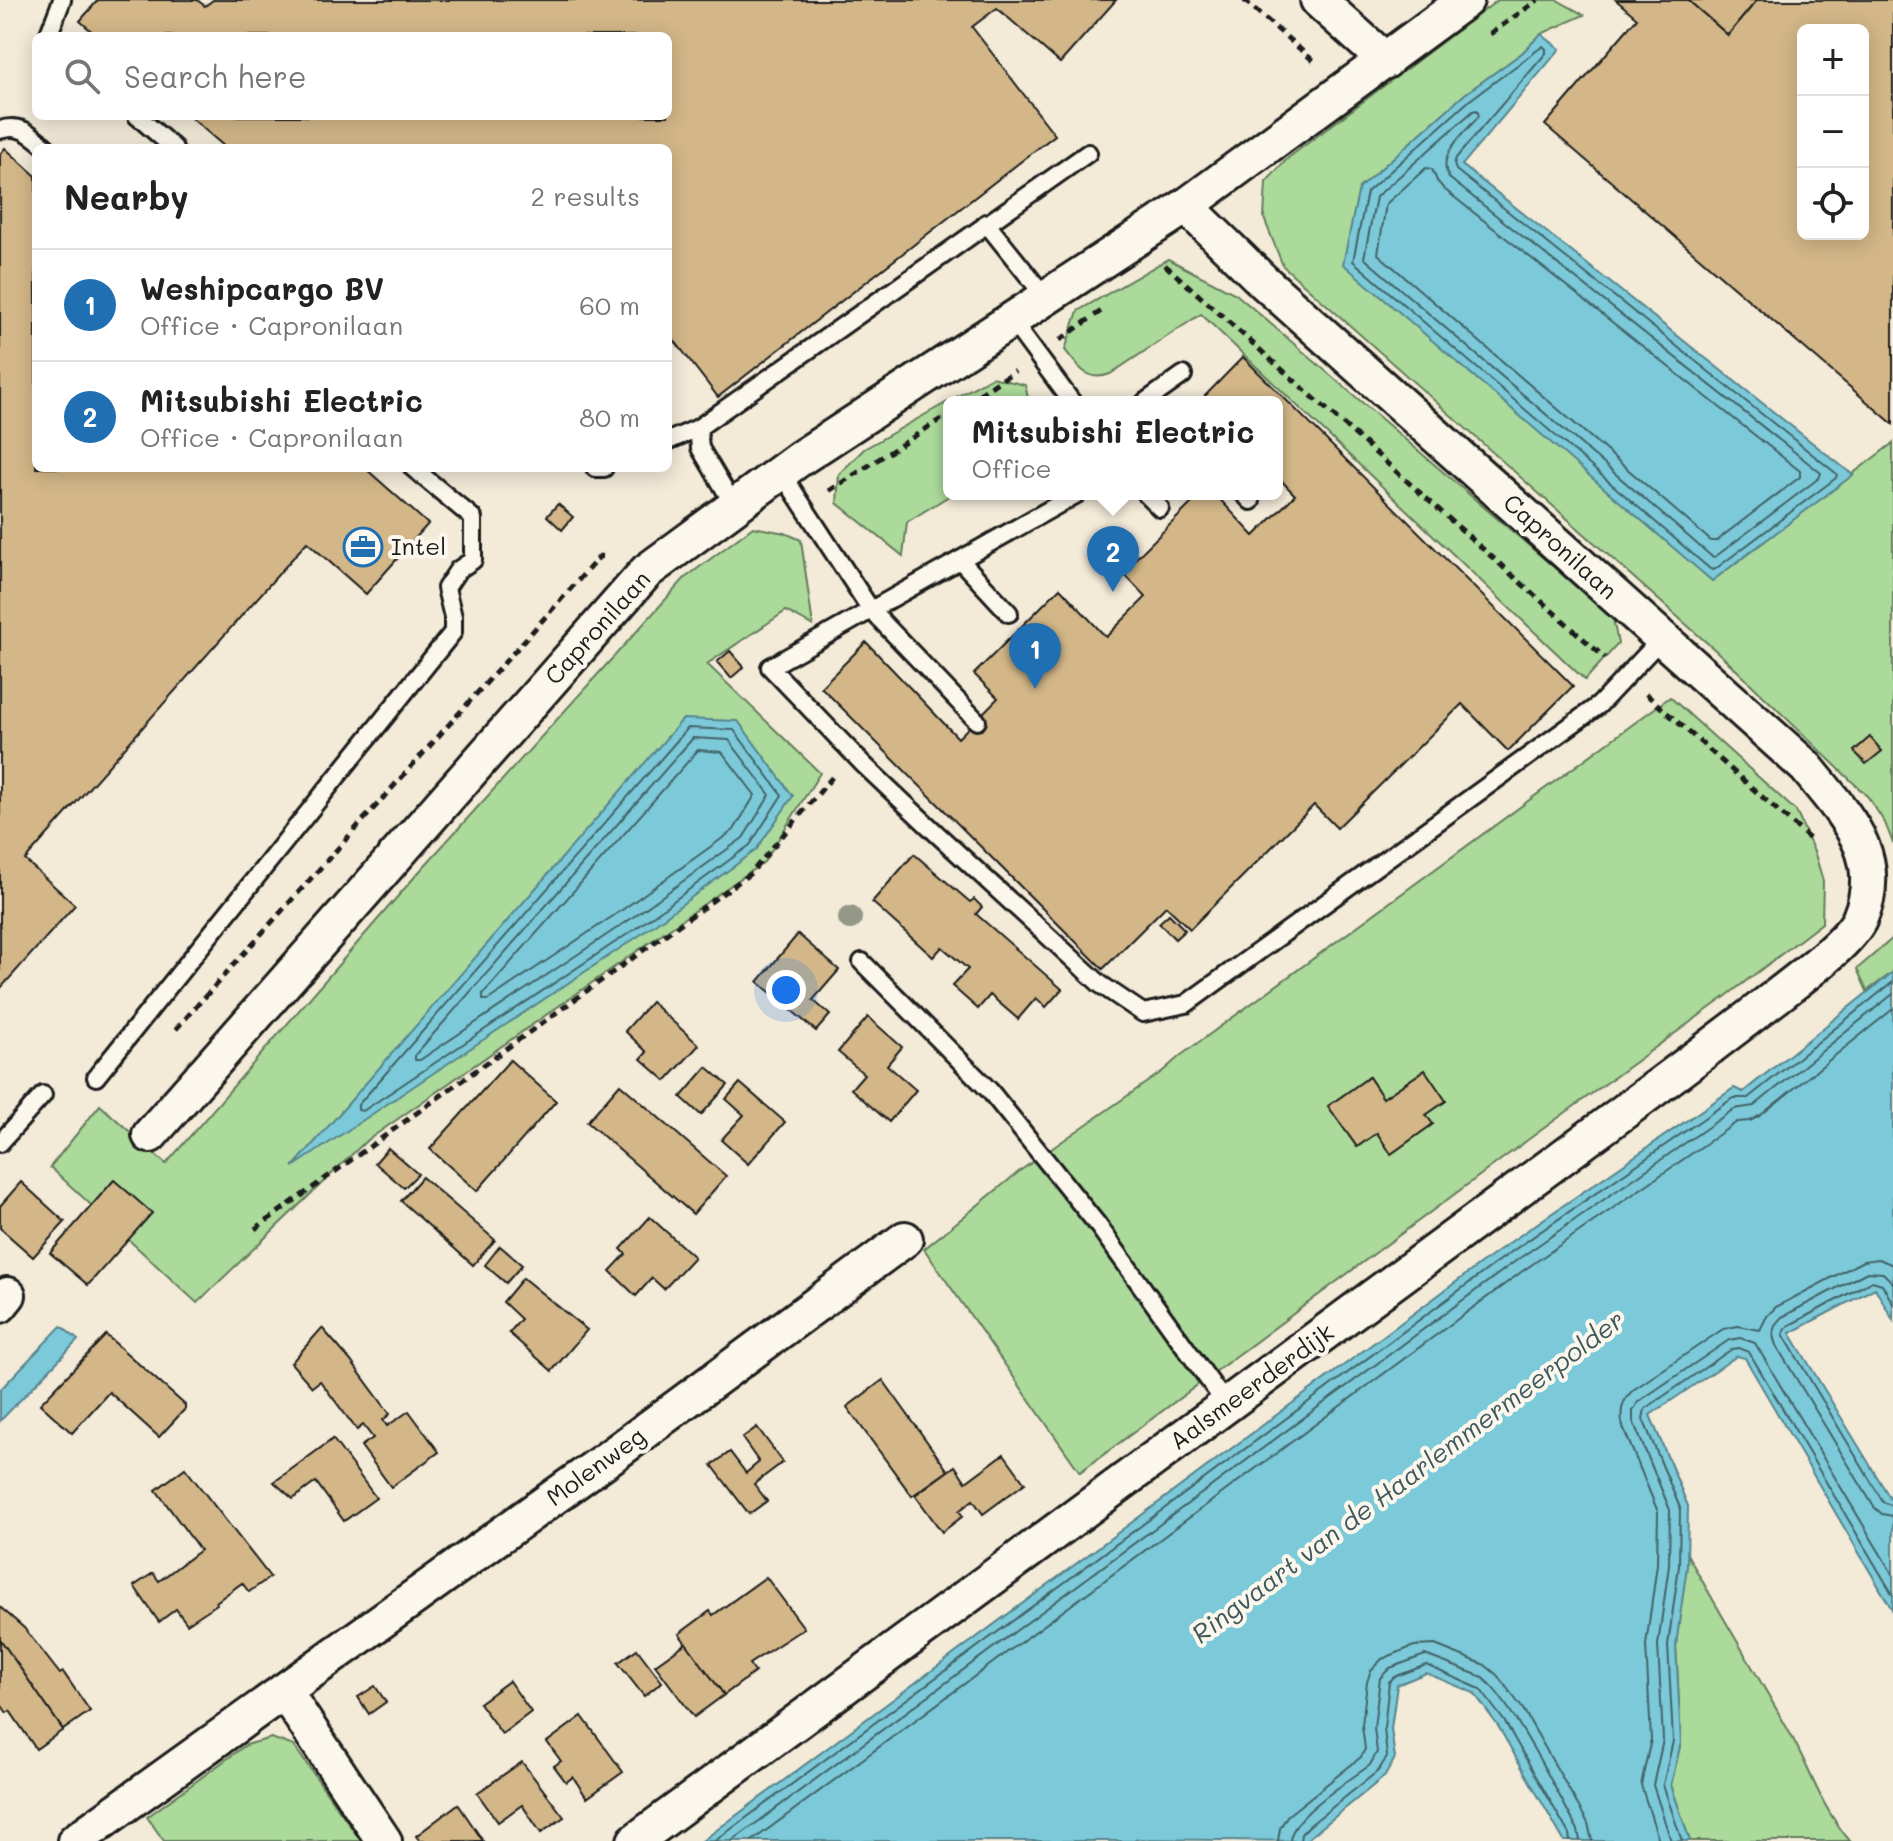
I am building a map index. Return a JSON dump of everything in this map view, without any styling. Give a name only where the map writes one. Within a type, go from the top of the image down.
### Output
[{"type":"street","points":[[1318,0],[1386,61]]},
{"type":"street","name":"Capronilaan","points":[[150,1135],[647,571],[781,472],[1186,206],[1466,0]]},
{"type":"street","name":"Capronilaan","points":[[1186,206],[1263,281],[1806,767],[1858,833],[1869,869],[1868,888],[1859,922]]},
{"type":"street","name":"Aalsmeerderdijk","points":[[635,1841],[1072,1517],[1228,1407],[1697,1058],[1822,961],[1859,922]]},
{"type":"street","name":"Molenweg","points":[[75,1841],[611,1456],[905,1239]]},
{"type":"street","points":[[284,1691],[384,1841]]},
{"type":"lane","points":[[50,32],[62,0]]},
{"type":"lane","points":[[142,120],[169,144]]},
{"type":"lane","points":[[0,130],[23,128],[42,144]]},
{"type":"lane","points":[[672,439],[698,428],[1088,153]]},
{"type":"lane","points":[[986,223],[1046,298]]},
{"type":"lane","points":[[1012,321],[1068,396]]},
{"type":"lane","points":[[1156,396],[1183,375]]},
{"type":"lane","points":[[698,428],[700,448],[735,507]]},
{"type":"lane","points":[[96,1077],[453,632],[446,588],[458,570],[473,560],[473,518],[418,472]]},
{"type":"lane","points":[[781,472],[871,610],[977,721]]},
{"type":"lane","points":[[1066,500],[770,667],[852,753],[1100,984],[1143,1013],[1186,1004],[1599,705],[1662,638]]},
{"type":"lane","points":[[1152,500],[1160,508]]},
{"type":"lane","points":[[960,560],[1009,613]]},
{"type":"lane","points":[[862,962],[990,1091],[1097,1224],[1228,1407]]},
{"type":"lane","points":[[0,1143],[43,1095]]},
{"type":"path","points":[[1244,0],[1346,90]]},
{"type":"path","points":[[1139,237],[1166,266],[1823,851]]},
{"type":"path","points":[[255,1229],[751,873],[852,753]]},
{"type":"green space","points":[[1498,0],[1557,0],[1584,15],[1541,34],[1522,53],[1465,94],[1359,188],[1712,581],[1893,443],[1893,843],[1885,823],[1868,797],[1724,658],[1283,266],[1264,218],[1266,182],[1288,158]]},
{"type":"green space","points":[[1168,259],[1236,294],[1613,618],[1618,644],[1585,680],[1201,314],[1110,374],[1089,375],[1079,367],[1065,350],[1078,311]]},
{"type":"green space","points":[[992,377],[1025,385],[1028,396],[958,396]]},
{"type":"green space","points":[[943,405],[943,500],[907,522],[903,556],[837,503],[839,474],[864,449]]},
{"type":"green space","points":[[753,527],[785,533],[801,540],[813,626],[786,611],[707,664],[820,773],[764,862],[365,1142],[197,1303],[50,1167],[100,1105],[166,1164],[418,873],[685,578]]},
{"type":"green space","points":[[1670,697],[1796,811],[1823,881],[1822,923],[1080,1472],[924,1249],[1021,1170],[1163,1071]]},
{"type":"green space","points":[[1893,938],[1893,972],[1867,991],[1857,969]]},
{"type":"green space","points":[[1687,1554],[1791,1735],[1824,1802],[1850,1841],[1690,1841],[1671,1785],[1681,1742],[1676,1645]]},
{"type":"green space","points":[[271,1738],[294,1746],[361,1841],[164,1841],[147,1817],[246,1745]]},
{"type":"water","points":[[1541,34],[1560,49],[1462,165],[1853,475],[1712,581],[1343,264],[1359,188],[1465,94],[1522,53]]},
{"type":"water","points":[[683,719],[738,721],[793,796],[756,850],[640,935],[293,1167]]},
{"type":"water","name":"Ringvaart van de Haarlemmermeerpolder","points":[[1893,972],[1893,1320],[1875,1288],[1790,1333],[1893,1503],[1893,1611],[1745,1358],[1737,1356],[1650,1415],[1688,1506],[1687,1566],[1676,1645],[1681,1742],[1671,1785],[1690,1841],[1564,1841],[1498,1726],[1474,1693],[1426,1673],[1397,1685],[1391,1729],[1395,1758],[1385,1776],[1305,1841],[702,1841],[1506,1245],[1734,1088],[1743,1092]]},
{"type":"water","points":[[61,1326],[78,1340],[0,1421],[0,1390]]},
{"type":"building","points":[[98,0],[197,0],[205,6],[213,0],[1116,0],[1060,63],[997,8],[972,27],[1055,135],[718,397],[672,337],[672,144],[221,144],[194,120],[672,120],[672,32],[92,32],[80,21]]},
{"type":"building","points":[[1616,0],[1688,0],[1728,35],[1757,0],[1893,0],[1893,424],[1545,125],[1637,18]]},
{"type":"building","points":[[1688,0],[1757,0],[1728,35]]},
{"type":"building","points":[[5,148],[32,172],[32,472],[370,472],[428,524],[366,594],[307,542],[25,860],[75,905],[0,989],[0,154]]},
{"type":"building","points":[[1243,357],[1282,396],[1205,396]]},
{"type":"building","points":[[1283,397],[1573,686],[1508,751],[1462,704],[1337,828],[1314,805],[1190,929],[1166,906],[1103,969],[821,687],[866,642],[958,738],[998,698],[974,674],[1060,588],[1106,637],[1146,597],[1122,572],[1195,500],[1221,500],[1254,536],[1295,495],[1283,482]]},
{"type":"building","points":[[558,504],[573,517],[562,530],[547,516]]},
{"type":"building","points":[[730,651],[744,667],[731,678],[717,662]]},
{"type":"building","points":[[1870,737],[1882,751],[1866,764],[1854,751]]},
{"type":"building","points":[[914,854],[970,902],[974,899],[982,907],[976,914],[1062,989],[1046,1007],[1036,998],[1018,1019],[990,995],[978,1009],[952,986],[968,969],[942,947],[933,957],[872,902]]},
{"type":"building","points":[[1169,914],[1185,930],[1175,939],[1159,923]]},
{"type":"building","points":[[798,934],[839,970],[813,1000],[830,1015],[816,1031],[758,982]]},
{"type":"building","points":[[651,1002],[699,1045],[666,1081],[641,1059],[647,1052],[625,1031]]},
{"type":"building","points":[[868,1017],[902,1047],[887,1065],[916,1090],[889,1122],[851,1089],[864,1074],[838,1052]]},
{"type":"building","points":[[510,1060],[556,1101],[477,1191],[430,1149]]},
{"type":"building","points":[[707,1067],[728,1085],[701,1115],[681,1097]]},
{"type":"building","points":[[1425,1070],[1446,1101],[1426,1115],[1433,1124],[1391,1154],[1377,1133],[1357,1147],[1328,1106],[1369,1077],[1383,1098]]},
{"type":"building","points":[[740,1083],[785,1122],[748,1164],[721,1140],[744,1115],[726,1099]]},
{"type":"building","points":[[620,1084],[726,1176],[693,1214],[587,1122]]},
{"type":"building","points":[[388,1148],[418,1174],[404,1188],[375,1163]]},
{"type":"building","points":[[422,1177],[495,1240],[473,1265],[401,1201]]},
{"type":"building","points":[[114,1180],[152,1213],[88,1285],[50,1253]]},
{"type":"building","points":[[21,1182],[65,1222],[33,1257],[0,1228],[0,1206]]},
{"type":"building","points":[[650,1217],[694,1257],[664,1289],[652,1278],[636,1296],[610,1271],[626,1254],[621,1249]]},
{"type":"building","points":[[500,1246],[522,1265],[506,1283],[485,1265]]},
{"type":"building","points":[[523,1278],[587,1330],[552,1371],[509,1333],[521,1319],[503,1302]]},
{"type":"building","points":[[322,1328],[390,1414],[383,1420],[387,1426],[409,1411],[439,1452],[391,1487],[361,1446],[373,1438],[363,1425],[357,1430],[320,1381],[312,1387],[291,1363]]},
{"type":"building","points":[[106,1335],[185,1405],[185,1409],[159,1437],[109,1392],[72,1433],[40,1404]]},
{"type":"building","points":[[883,1380],[948,1471],[912,1496],[847,1407]]},
{"type":"building","points":[[757,1427],[783,1462],[754,1484],[767,1501],[749,1514],[712,1465],[730,1452],[746,1473],[759,1462],[742,1438]]},
{"type":"building","points":[[333,1439],[376,1498],[344,1521],[316,1482],[293,1499],[274,1482]]},
{"type":"building","points":[[1004,1454],[1025,1483],[983,1514],[973,1500],[959,1511],[963,1516],[942,1532],[915,1495],[955,1466],[966,1482]]},
{"type":"building","points":[[185,1468],[270,1577],[249,1592],[242,1583],[187,1624],[176,1609],[159,1622],[134,1586],[153,1573],[159,1581],[200,1550],[156,1490]]},
{"type":"building","points":[[766,1577],[804,1628],[749,1664],[755,1672],[724,1695],[679,1634],[710,1611],[713,1615]]},
{"type":"building","points":[[0,1607],[24,1628],[60,1674],[63,1672],[90,1711],[63,1730],[0,1639]]},
{"type":"building","points":[[0,1639],[63,1730],[36,1749],[10,1711],[7,1713],[0,1703]]},
{"type":"building","points":[[686,1643],[724,1695],[694,1717],[655,1665]]},
{"type":"building","points":[[637,1649],[662,1682],[644,1696],[618,1663]]},
{"type":"building","points":[[509,1681],[531,1712],[502,1734],[479,1703]]},
{"type":"building","points":[[375,1686],[386,1702],[369,1714],[358,1697]]},
{"type":"building","points":[[582,1716],[623,1772],[587,1798],[573,1777],[566,1782],[554,1766],[561,1761],[547,1742]]},
{"type":"building","points":[[522,1762],[564,1817],[541,1833],[522,1805],[498,1822],[477,1793]]},
{"type":"building","points":[[458,1804],[483,1841],[420,1841],[416,1836]]},
{"type":"place","name":"Intel","points":[[363,547]]},
{"type":"place","name":"Mitsubishi Electric","points":[[1113,592]]},
{"type":"place","name":"Weshipcargo BV","points":[[1035,689]]}]
